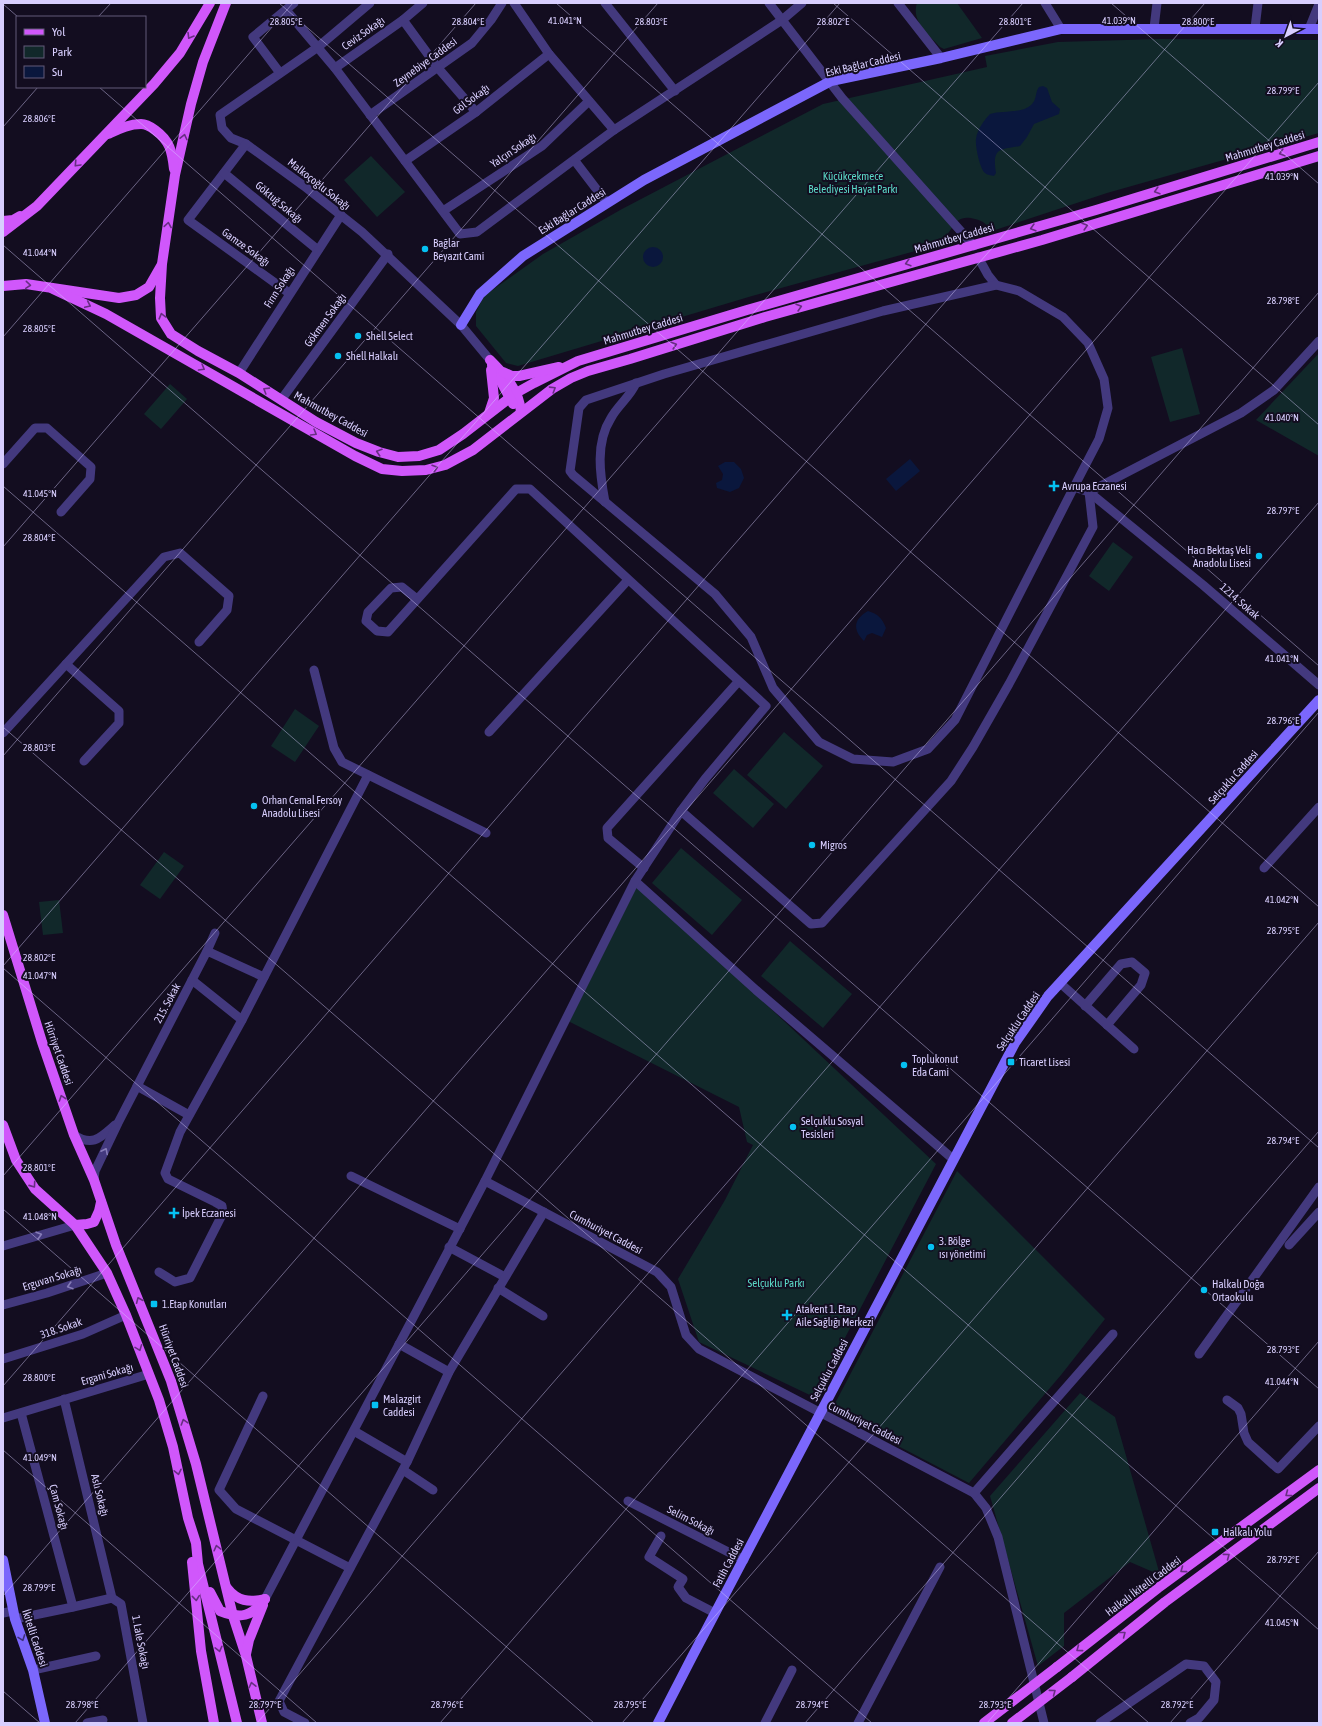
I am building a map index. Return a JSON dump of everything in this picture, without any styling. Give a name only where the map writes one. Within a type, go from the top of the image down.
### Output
[{"type":"main road","points":[[3,232],[38,206],[154,84],[180,53],[210,3]]},
{"type":"main road","points":[[175,175],[191,104],[201,69],[226,3]]},
{"type":"main road","points":[[104,136],[128,126],[142,124],[153,129],[166,138],[172,154],[175,175]]},
{"type":"main road","name":"Mahmutbey Caddesi","points":[[175,175],[162,264],[160,298],[161,318],[171,334],[198,351],[239,373],[316,422],[356,443],[379,452],[398,457],[419,456],[439,450],[463,434],[512,396],[534,382],[578,361],[747,310],[940,254],[974,246],[1319,142]]},
{"type":"main road","points":[[53,288],[106,314],[355,456],[382,469],[402,471],[426,470],[445,465],[473,450],[552,389],[571,378],[588,371],[765,317],[1042,240],[1319,156]]},
{"type":"main road","points":[[3,221],[13,220],[38,206]]},
{"type":"main road","points":[[974,246],[978,257]]},
{"type":"main road","points":[[3,286],[26,284],[119,298],[136,295],[149,287],[162,264]]},
{"type":"main road","points":[[490,360],[512,396],[520,404],[521,412]]},
{"type":"main road","points":[[490,360],[503,372],[510,382],[512,396]]},
{"type":"main road","points":[[489,414],[494,398],[490,360]]},
{"type":"main road","points":[[503,372],[512,376],[519,376],[543,369],[569,366]]},
{"type":"main road","name":"Hürriyet Caddesi","points":[[3,916],[42,1042],[74,1135],[94,1180],[116,1245],[171,1380],[196,1464],[233,1616],[246,1656],[262,1723]]},
{"type":"main road","points":[[3,1125],[16,1160],[35,1189],[75,1225],[107,1273],[126,1315],[159,1400],[173,1447],[188,1518],[203,1559],[211,1596],[220,1612],[233,1616],[243,1616],[256,1610],[265,1599]]},
{"type":"main road","points":[[75,1225],[94,1222],[101,1202]]},
{"type":"main road","name":"Halkalı İkitelli Caddesi","points":[[984,1723],[1158,1588],[1319,1470]]},
{"type":"main road","points":[[1012,1723],[1165,1602],[1319,1488]]},
{"type":"main road","points":[[188,1518],[201,1651],[214,1723]]},
{"type":"main road","points":[[196,1543],[198,1564],[237,1723]]},
{"type":"main road","points":[[226,1586],[233,1595],[242,1600],[254,1602],[265,1599]]},
{"type":"main road","points":[[246,1656],[249,1640],[265,1599]]},
{"type":"street","points":[[280,73],[253,37],[294,3]]},
{"type":"street","name":"Malkoçoğlu Sokağı","points":[[370,3],[318,47],[220,115],[222,128],[230,138],[246,144],[304,186],[388,254],[461,325],[490,360]]},
{"type":"street","name":"Ceviz Sokağı","points":[[334,68],[403,20],[423,3]]},
{"type":"street","name":"Zeynebiye Caddesi","points":[[370,115],[472,43],[491,20],[502,3]]},
{"type":"street","points":[[514,3],[549,54],[614,130]]},
{"type":"street","points":[[605,3],[675,91]]},
{"type":"street","points":[[769,3],[842,98],[974,246]]},
{"type":"street","points":[[286,10],[318,47],[460,234],[477,232],[575,161],[614,130],[782,20],[802,3]]},
{"type":"street","points":[[1045,3],[1061,29]]},
{"type":"street","points":[[1154,28],[1157,3]]},
{"type":"street","points":[[1255,28],[1258,3]]},
{"type":"street","points":[[901,4],[941,58]]},
{"type":"street","points":[[1314,29],[1319,4]]},
{"type":"street","points":[[403,20],[438,68],[476,112]]},
{"type":"street","name":"Eski Bağlar Caddesi","points":[[461,325],[480,294],[523,256],[644,180],[830,81],[941,58],[1061,29],[1314,29]]},
{"type":"street","name":"Göl Sokağı","points":[[405,161],[476,112],[549,54]]},
{"type":"street","name":"Yalçın Sokağı","points":[[443,211],[542,146],[589,101]]},
{"type":"street","points":[[224,172],[246,144]]},
{"type":"street","points":[[575,161],[607,203]]},
{"type":"street","name":"Gamze Sokağı","points":[[224,172],[188,220],[289,293]]},
{"type":"street","name":"Göktuğ Sokağı","points":[[224,172],[318,250]]},
{"type":"street","name":"Fırın Sokağı","points":[[239,373],[289,293],[341,215]]},
{"type":"street","name":"Gökmen Sokağı","points":[[281,400],[388,254]]},
{"type":"street","points":[[978,257],[996,285]]},
{"type":"street","points":[[996,285],[1019,291],[1062,317],[1088,343],[1104,379],[1108,408],[1099,439],[955,720],[928,749],[893,762],[853,760],[819,742],[773,688],[751,637],[715,594],[579,482],[570,471],[579,408],[586,400],[636,383],[883,311],[996,285]]},
{"type":"street","points":[[1074,487],[1089,492],[1241,413],[1274,390],[1319,341]]},
{"type":"street","points":[[605,502],[600,474],[602,438],[611,416],[632,391],[636,383]]},
{"type":"street","points":[[3,464],[35,428],[47,428],[91,467],[90,479],[61,512]]},
{"type":"street","points":[[265,1599],[485,1181],[635,881],[681,811],[705,779],[766,706],[738,682],[530,489],[516,489],[388,632],[377,631],[366,621],[368,612],[391,588],[402,587],[416,599]]},
{"type":"street","points":[[681,811],[811,924],[822,923],[951,781],[973,747],[1009,684],[1093,527],[1089,492]]},
{"type":"street","name":"1214. Sokak","points":[[1089,492],[1203,585],[1319,685]]},
{"type":"street","points":[[3,733],[164,557],[180,554],[229,596],[227,610],[199,642]]},
{"type":"street","points":[[489,732],[628,580]]},
{"type":"street","points":[[66,664],[120,711],[119,723],[84,761]]},
{"type":"street","points":[[314,670],[334,748],[342,762],[486,833]]},
{"type":"street","points":[[644,868],[608,838],[608,828],[738,682]]},
{"type":"street","name":"Selçuklu Caddesi","points":[[820,1413],[1015,1043],[1048,996],[1319,700]]},
{"type":"street","points":[[159,1272],[175,1282],[190,1278],[224,1213],[222,1206],[174,1183],[165,1174],[178,1138],[189,1115],[242,1020],[368,775]]},
{"type":"street","points":[[1264,868],[1319,808]]},
{"type":"street","points":[[635,881],[756,990],[953,1159]]},
{"type":"street","name":"215. Sokak","points":[[94,1180],[95,1171],[118,1123],[215,933]]},
{"type":"street","points":[[207,951],[264,977]]},
{"type":"street","points":[[1085,1006],[1121,964],[1132,962],[1145,973],[1141,985],[1107,1025]]},
{"type":"street","points":[[192,980],[242,1020]]},
{"type":"street","points":[[1060,983],[1134,1049]]},
{"type":"street","points":[[137,1086],[189,1115]]},
{"type":"street","points":[[74,1135],[85,1141],[92,1141],[102,1137],[118,1123]]},
{"type":"street","points":[[351,1176],[460,1229]]},
{"type":"street","name":"Cumhuriyet Caddesi","points":[[485,1181],[656,1272],[671,1286],[686,1335],[699,1350],[974,1493],[986,1508],[998,1537],[1044,1723]]},
{"type":"street","points":[[1199,1354],[1319,1187]]},
{"type":"street","points":[[305,1723],[284,1712],[279,1701],[405,1466],[449,1372],[544,1212]]},
{"type":"street","points":[[1289,1245],[1319,1212]]},
{"type":"street","points":[[3,1246],[75,1225]]},
{"type":"street","points":[[449,1247],[505,1277]]},
{"type":"street","name":"Erguvan Sokağı","points":[[3,1305],[47,1293],[107,1273]]},
{"type":"street","points":[[498,1288],[543,1316]]},
{"type":"street","name":"318. Sokak","points":[[3,1359],[83,1334],[126,1315]]},
{"type":"street","points":[[974,1493],[1113,1334]]},
{"type":"street","points":[[400,1344],[449,1372]]},
{"type":"street","name":"Ergani Sokağı","points":[[3,1418],[149,1374]]},
{"type":"street","points":[[263,1396],[219,1490],[236,1509],[350,1568]]},
{"type":"street","name":"Aslı Sokağı","points":[[64,1399],[112,1598]]},
{"type":"street","points":[[1228,1400],[1238,1408],[1241,1414],[1244,1433],[1248,1442],[1278,1469],[1319,1426]]},
{"type":"street","name":"Çam Sokağı","points":[[21,1413],[73,1607]]},
{"type":"street","name":"Fatih Caddesi","points":[[658,1723],[820,1413]]},
{"type":"street","points":[[354,1430],[405,1466],[433,1490]]},
{"type":"street","name":"Selim Sokağı","points":[[628,1501],[744,1560]]},
{"type":"street","points":[[661,1536],[649,1557],[683,1578],[678,1587],[686,1598],[715,1613]]},
{"type":"street","name":"İkitelli Caddesi","points":[[3,1560],[14,1615],[33,1670],[45,1723]]},
{"type":"street","points":[[858,1723],[940,1567]]},
{"type":"street","points":[[3,1613],[14,1615],[73,1607],[112,1598]]},
{"type":"street","name":"1. Lale Sokağı","points":[[112,1598],[121,1604],[143,1723]]},
{"type":"street","points":[[33,1670],[96,1656]]},
{"type":"street","points":[[1100,1723],[1186,1664],[1204,1666],[1216,1682],[1214,1700],[1199,1718],[1190,1723]]},
{"type":"street","points":[[765,1723],[792,1670]]},
{"type":"street","points":[[87,1723],[103,1720]]},
{"type":"green space","points":[[917,3],[957,3],[982,38],[944,49],[940,47],[918,21],[916,16]]},
{"type":"green space","name":"Küçükçekmece Belediyesi Hayat Parkı","points":[[1160,39],[1319,40],[1319,133],[1107,193],[992,231],[987,225],[975,219],[962,219],[954,224],[944,238],[926,248],[752,296],[518,366],[506,363],[476,326],[476,312],[484,296],[543,254],[622,209],[823,104],[987,67],[985,56],[1058,42]]},
{"type":"green space","points":[[371,156],[405,192],[377,217],[344,180]]},
{"type":"green space","points":[[1182,348],[1200,414],[1170,422],[1151,357]]},
{"type":"green space","points":[[1319,353],[1319,456],[1256,420]]},
{"type":"green space","points":[[170,384],[187,399],[161,429],[144,414]]},
{"type":"green space","points":[[1113,542],[1133,557],[1109,591],[1089,576]]},
{"type":"green space","points":[[295,709],[319,726],[295,762],[271,746]]},
{"type":"green space","points":[[784,732],[823,766],[786,809],[747,775]]},
{"type":"green space","points":[[734,769],[774,804],[753,828],[713,793]]},
{"type":"green space","points":[[681,848],[742,900],[712,935],[652,883]]},
{"type":"green space","points":[[164,852],[184,866],[160,899],[140,885]]},
{"type":"green space","name":"Selçuklu Parkı","points":[[635,881],[936,1164],[814,1397],[699,1342],[678,1279],[725,1200],[753,1145],[747,1142],[739,1107],[566,1020]]},
{"type":"green space","points":[[59,900],[63,933],[43,935],[39,902]]},
{"type":"green space","points":[[790,941],[852,994],[823,1028],[761,976]]},
{"type":"green space","points":[[957,1171],[1105,1319],[1061,1375],[969,1483],[831,1411]]},
{"type":"green space","points":[[1080,1393],[1115,1417],[1160,1575],[1130,1562],[1064,1613],[1064,1646],[1038,1666],[990,1496]]},
{"type":"water","points":[[1043,86],[1047,88],[1052,102],[1060,109],[1059,114],[1034,124],[1020,146],[1007,148],[999,152],[995,159],[996,173],[994,176],[986,174],[983,171],[980,162],[976,142],[979,129],[983,122],[990,114],[1018,111],[1028,107],[1034,102],[1039,87]]},
{"type":"water","points":[[653,247],[660,250],[663,257],[660,264],[653,267],[646,264],[643,257],[646,250]]},
{"type":"water","points":[[910,459],[920,471],[896,491],[886,479]]},
{"type":"water","points":[[725,462],[734,462],[741,469],[744,478],[739,488],[730,492],[717,488],[716,483],[722,480],[723,474],[718,466]]},
{"type":"water","points":[[868,611],[879,617],[886,628],[882,637],[872,633],[867,635],[864,641],[860,637],[856,624],[860,617]]},
{"type":"place","name":"Bağlar Beyazıt Cami","points":[[425,249]]},
{"type":"place","name":"Shell Select","points":[[358,336]]},
{"type":"place","name":"Shell Halkalı","points":[[338,356]]},
{"type":"place","name":"Avrupa Eczanesi","points":[[1054,486]]},
{"type":"place","name":"Hacı Bektaş Veli Anadolu Lisesi","points":[[1259,556]]},
{"type":"place","name":"Orhan Cemal Fersoy Anadolu Lisesi","points":[[254,806]]},
{"type":"place","name":"Migros","points":[[812,845]]},
{"type":"place","name":"Ticaret Lisesi","points":[[1011,1062]]},
{"type":"place","name":"Toplukonut Eda Cami","points":[[904,1065]]},
{"type":"place","name":"Selçuklu Sosyal Tesisleri","points":[[793,1127]]},
{"type":"place","name":"İpek Eczanesi","points":[[174,1213]]},
{"type":"place","name":"3. Bölge ısı yönetimi","points":[[931,1247]]},
{"type":"place","name":"Halkalı Doğa Ortaokulu","points":[[1204,1290]]},
{"type":"place","name":"1.Etap Konutları","points":[[154,1304]]},
{"type":"place","name":"Atakent 1. Etap Aile Sağlığı Merkezi","points":[[787,1315]]},
{"type":"place","name":"Malazgirt Caddesi","points":[[375,1405]]},
{"type":"place","name":"Halkalı Yolu","points":[[1215,1532]]}]
